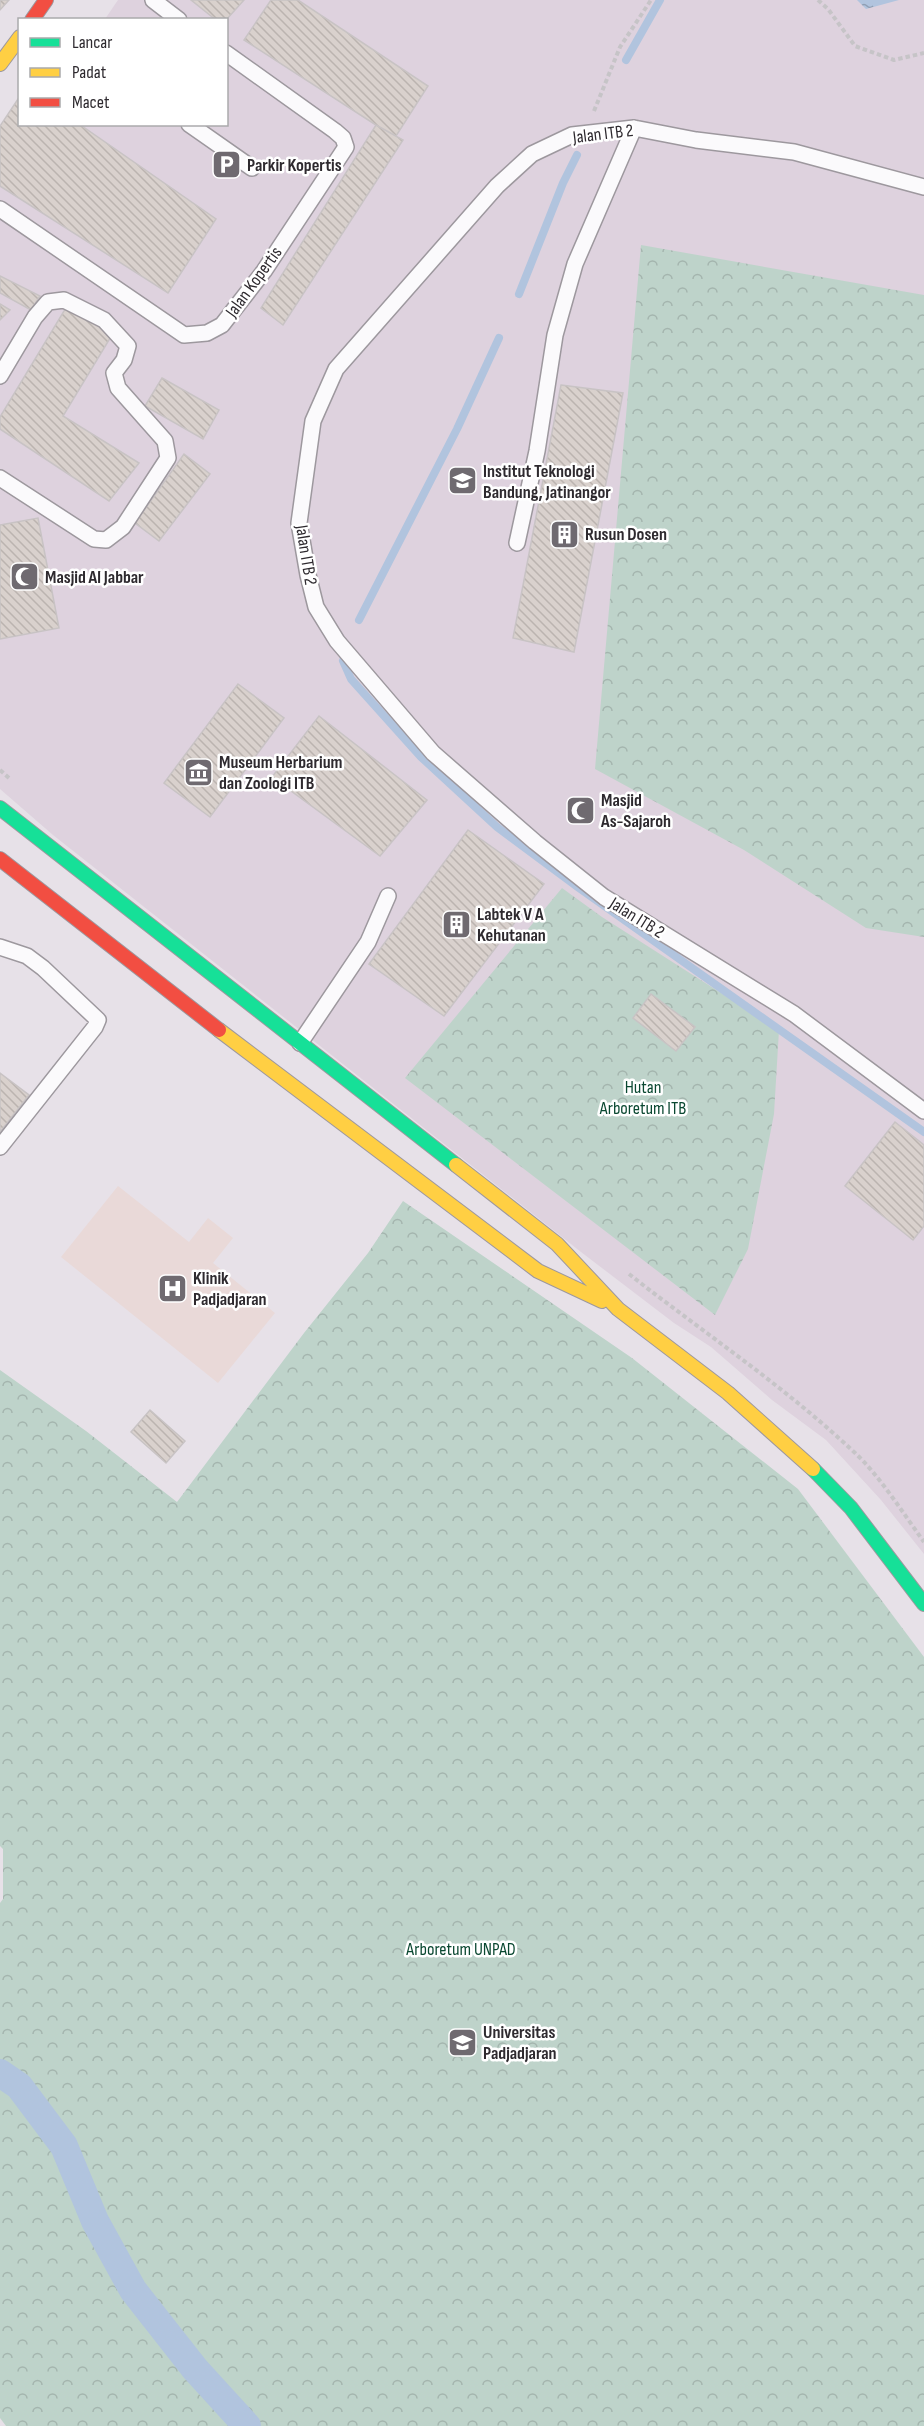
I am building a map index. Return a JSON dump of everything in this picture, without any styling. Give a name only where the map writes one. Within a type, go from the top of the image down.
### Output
[{"type":"main road","points":[[33,18],[46,0]]},
{"type":"main road","points":[[0,64],[18,40]]},
{"type":"main road","points":[[0,808],[557,1244],[618,1309],[728,1393],[801,1457],[851,1508],[924,1604]]},
{"type":"main road","points":[[0,859],[185,1004],[538,1271],[618,1309]]},
{"type":"lane","points":[[153,0],[176,18]]},
{"type":"lane","name":"Jalan Kopertis","points":[[0,209],[184,335],[207,333],[222,325],[264,271],[346,147],[344,138],[228,54]]},
{"type":"lane","points":[[192,126],[252,168]]},
{"type":"lane","points":[[517,543],[537,451],[555,335],[575,264],[634,128]]},
{"type":"lane","name":"Jalan ITB 2","points":[[924,187],[794,152],[696,140],[634,128],[572,135],[532,154],[496,186],[336,369],[313,421],[299,523],[316,607],[337,641],[433,753],[535,842],[604,897],[794,1014],[924,1110]]},
{"type":"lane","points":[[0,376],[35,317],[48,302],[64,300],[104,320],[128,346],[124,360],[114,373],[118,388],[165,441],[168,458],[123,526],[106,540],[94,539],[0,478]]},
{"type":"lane","points":[[300,1043],[368,942],[388,896]]},
{"type":"lane","points":[[0,947],[27,956],[98,1020],[95,1027],[0,1147]]},
{"type":"path","points":[[584,134],[620,47],[651,0]]},
{"type":"path","points":[[818,0],[828,9],[855,46],[894,60],[924,53]]},
{"type":"shaded area","name":"Institut Teknologi Bandung, Jatinangor","points":[[118,0],[924,0],[924,1554],[881,1500],[826,1440],[772,1400],[711,1347],[674,1323],[581,1252],[53,835],[0,789],[0,172],[32,126],[228,126],[228,18],[106,18]]},
{"type":"shaded area","name":"Klinik Padjadjaran","points":[[118,1186],[189,1242],[208,1218],[233,1238],[213,1263],[275,1313],[218,1383],[61,1257]]},
{"type":"green space","points":[[641,245],[924,295],[924,937],[866,928],[744,850],[595,769]]},
{"type":"green space","name":"Hutan Arboretum ITB","points":[[562,888],[602,917],[779,1030],[774,1114],[748,1249],[715,1315],[405,1078]]},
{"type":"green space","name":"Arboretum UNPAD","points":[[403,1201],[632,1358],[798,1489],[924,1657],[924,2426],[6,2426],[0,2418],[0,1903],[3,1899],[3,1849],[0,1846],[0,1370],[86,1431],[177,1502],[304,1333],[368,1253]]},
{"type":"water","points":[[857,0],[899,0],[866,9]]},
{"type":"building","points":[[0,0],[9,0],[0,10]]},
{"type":"building","points":[[191,0],[244,0],[228,18],[214,18]]},
{"type":"building","points":[[271,0],[298,0],[428,86],[396,136],[244,40]]},
{"type":"building","points":[[18,99],[18,126],[82,126],[216,219],[168,293],[0,186],[0,126]]},
{"type":"building","points":[[376,125],[403,140],[283,325],[261,308]]},
{"type":"building","points":[[0,276],[40,296],[31,310],[0,293]]},
{"type":"building","points":[[0,304],[10,310],[0,320]]},
{"type":"building","points":[[67,306],[112,335],[63,416],[139,463],[109,501],[0,429],[0,417]]},
{"type":"building","points":[[162,378],[219,410],[203,439],[145,406]]},
{"type":"building","name":"Rusun Dosen","points":[[561,385],[623,393],[574,652],[513,638]]},
{"type":"building","points":[[184,454],[210,474],[159,541],[135,523]]},
{"type":"building","name":"Masjid Al Jabbar","points":[[38,518],[59,628],[0,639],[0,525]]},
{"type":"building","points":[[238,684],[284,718],[210,817],[164,783]]},
{"type":"building","points":[[319,716],[427,800],[380,856],[272,777]]},
{"type":"building","name":"Labtek V A Kehutanan","points":[[468,830],[544,884],[444,1016],[369,964]]},
{"type":"building","points":[[651,994],[695,1027],[676,1051],[633,1018]]},
{"type":"building","points":[[0,1073],[29,1095],[0,1132]]},
{"type":"building","points":[[895,1122],[924,1145],[924,1226],[913,1240],[845,1186]]},
{"type":"building","points":[[150,1410],[185,1441],[166,1463],[131,1432]]},
{"type":"waterway","points":[[626,60],[660,0]]},
{"type":"waterway","points":[[519,294],[563,183],[577,155]]},
{"type":"waterway","points":[[359,620],[457,429],[499,338]]},
{"type":"waterway","points":[[343,661],[351,679],[421,757],[497,827],[579,888],[924,1132]]},
{"type":"waterway","points":[[0,2073],[19,2086],[64,2146],[95,2221],[133,2290],[195,2369],[247,2426]]},
{"type":"traffic: fast","points":[[0,808],[456,1165]]},
{"type":"traffic: fast","points":[[813,1469],[851,1508],[924,1604]]},
{"type":"traffic: slow","points":[[0,64],[18,40]]},
{"type":"traffic: slow","points":[[219,1030],[538,1271],[602,1301]]},
{"type":"traffic: slow","points":[[456,1165],[557,1244],[618,1309],[728,1393],[813,1469]]},
{"type":"traffic: jam","points":[[33,18],[46,0]]},
{"type":"traffic: jam","points":[[0,859],[219,1030]]},
{"type":"place","name":"Parkir Kopertis","points":[[226,165]]},
{"type":"place","name":"Institut Teknologi Bandung, Jatinangor","points":[[462,481]]},
{"type":"place","name":"Rusun Dosen","points":[[564,534]]},
{"type":"place","name":"Masjid Al Jabbar","points":[[24,577]]},
{"type":"place","name":"Museum Herbarium dan Zoologi ITB","points":[[198,772]]},
{"type":"place","name":"Masjid As-Sajaroh","points":[[580,810]]},
{"type":"place","name":"Labtek V A Kehutanan","points":[[456,924]]},
{"type":"place","name":"Klinik Padjadjaran","points":[[172,1288]]},
{"type":"place","name":"Universitas Padjadjaran","points":[[462,2042]]}]
